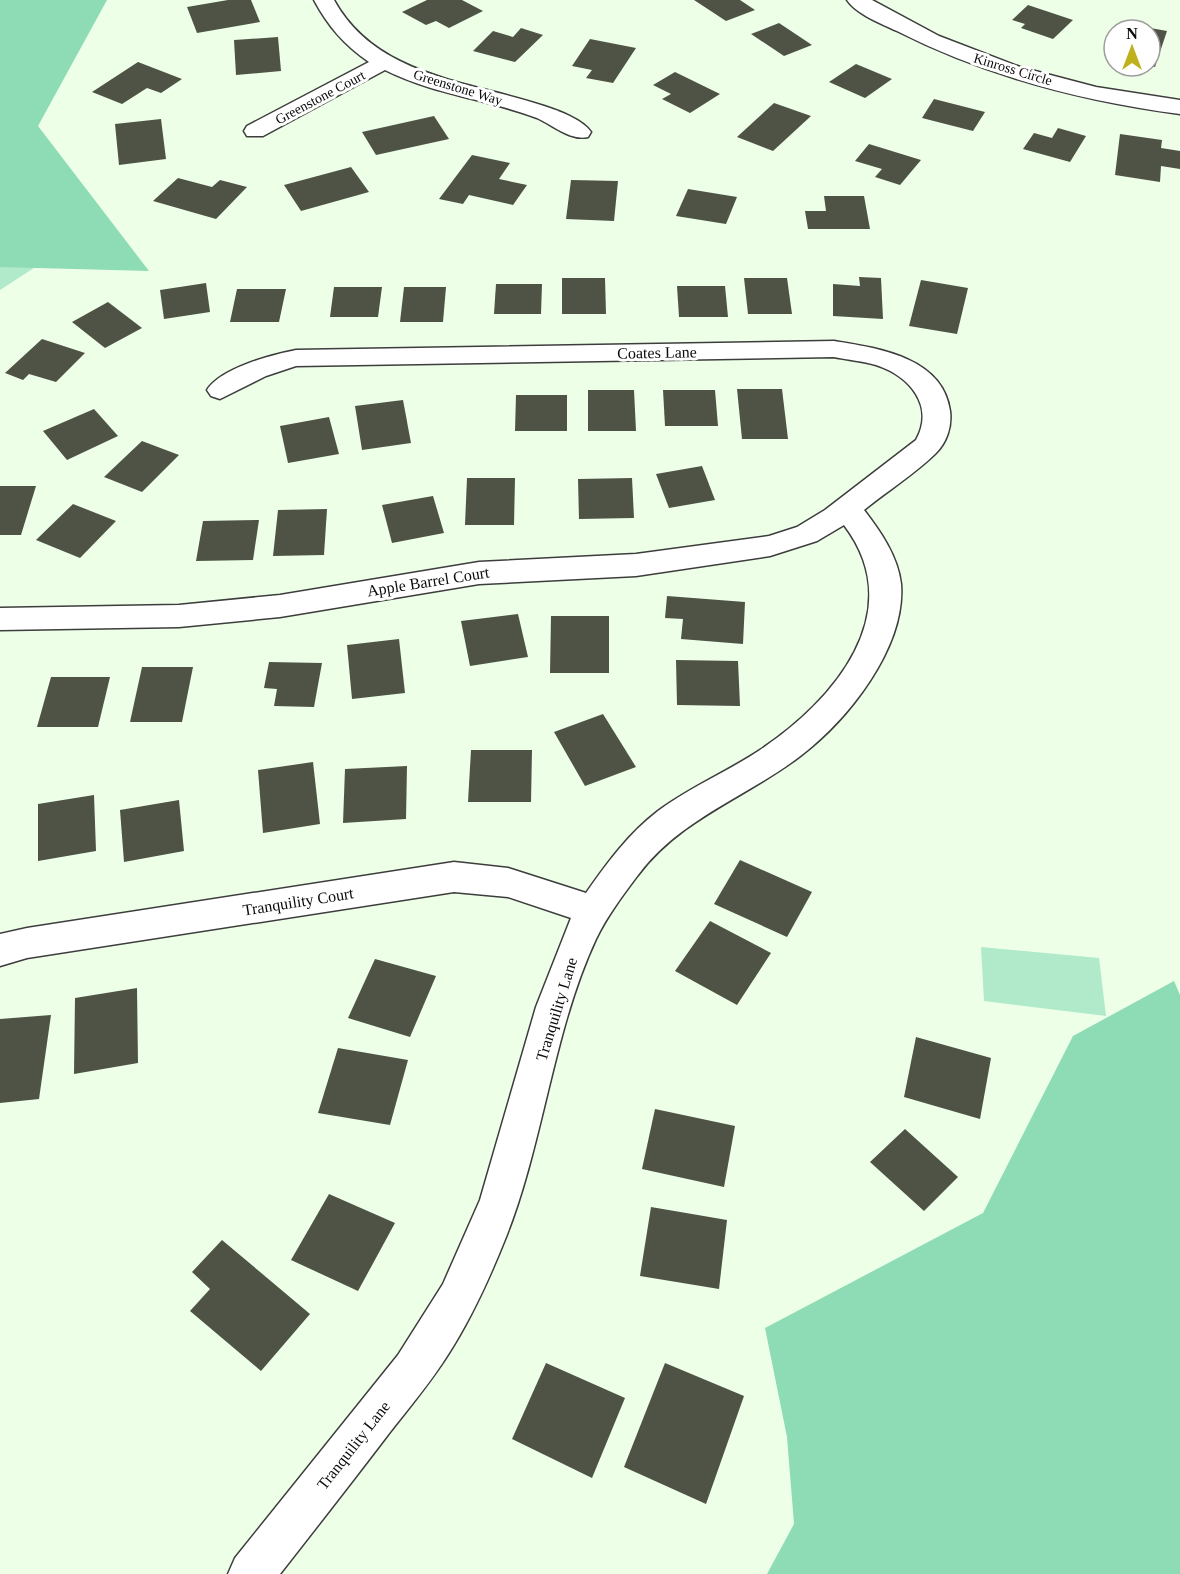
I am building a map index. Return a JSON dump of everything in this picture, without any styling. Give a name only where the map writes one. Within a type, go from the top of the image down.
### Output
[{"type":"street","name":"Greenstone Way","points":[[324,0],[342,28],[363,47],[386,62],[422,78],[463,92],[532,109],[580,132]]},
{"type":"street","name":"Kinross Circle","points":[[857,0],[922,37],[989,63],[1103,94],[1180,106]]},
{"type":"street","name":"Greenstone Court","points":[[255,132],[386,62]]},
{"type":"street","name":"Coates Lane","points":[[220,390],[246,373],[296,358],[834,349],[856,352],[884,358],[910,372],[929,389],[936,409],[937,428],[927,446],[903,467],[846,507]]},
{"type":"street","name":"Apple Barrel Court","points":[[0,620],[179,616],[280,606],[479,573],[636,565],[771,546],[807,534],[835,517],[846,507]]},
{"type":"street","name":"Tranquility Lane","points":[[251,1574],[425,1352],[460,1290],[500,1201],[550,1022],[576,943],[594,910],[628,861],[669,821],[717,789],[770,761],[811,730],[843,695],[868,658],[882,620],[888,589],[883,561],[868,534],[846,507]]},
{"type":"street","name":"Tranquility Court","points":[[0,950],[39,941],[476,876],[510,880],[594,910]]},
{"type":"green space","points":[[0,0],[107,0],[38,126],[149,271],[0,267]]},
{"type":"green space","points":[[37,266],[0,290],[0,267]]},
{"type":"green space","points":[[981,947],[1099,958],[1106,1016],[984,1001]]},
{"type":"green space","points":[[1174,981],[1180,995],[1180,1574],[767,1574],[794,1524],[787,1437],[765,1328],[983,1213],[1073,1036]]},
{"type":"building","points":[[228,0],[251,0],[260,22],[197,33],[187,7]]},
{"type":"building","points":[[427,0],[462,0],[483,11],[449,28],[436,21],[426,25],[402,12]]},
{"type":"building","points":[[694,0],[740,0],[755,10],[726,21]]},
{"type":"building","points":[[1028,5],[1073,20],[1053,39],[1021,28],[1025,24],[1012,20]]},
{"type":"building","points":[[779,23],[812,45],[784,56],[751,34]]},
{"type":"building","points":[[521,28],[543,35],[515,62],[473,51],[493,31],[513,37]]},
{"type":"building","points":[[1162,30],[1167,31],[1162,46]]},
{"type":"building","points":[[278,37],[281,71],[236,75],[234,40]]},
{"type":"building","points":[[590,39],[636,48],[613,83],[586,78],[592,70],[572,66]]},
{"type":"building","points":[[138,62],[182,79],[161,93],[147,88],[122,104],[92,92]]},
{"type":"building","points":[[856,64],[892,79],[865,98],[829,82]]},
{"type":"building","points":[[675,72],[720,94],[690,113],[662,99],[671,94],[653,85]]},
{"type":"building","points":[[934,99],[985,112],[973,131],[922,118]]},
{"type":"building","points":[[774,103],[811,116],[773,151],[737,137]]},
{"type":"building","points":[[434,116],[449,139],[376,155],[362,132]]},
{"type":"building","points":[[161,119],[166,159],[119,165],[115,124]]},
{"type":"building","points":[[1058,128],[1086,136],[1070,162],[1023,149],[1034,133],[1052,138]]},
{"type":"building","points":[[1120,134],[1162,140],[1161,148],[1180,151],[1180,169],[1161,166],[1160,182],[1115,175]]},
{"type":"building","points":[[869,144],[921,160],[900,185],[875,177],[882,169],[855,161]]},
{"type":"building","points":[[472,155],[510,163],[499,179],[527,185],[513,205],[469,195],[463,204],[439,199]]},
{"type":"building","points":[[351,167],[369,192],[301,211],[284,185]]},
{"type":"building","points":[[178,178],[212,187],[220,180],[247,187],[216,219],[153,201]]},
{"type":"building","points":[[571,180],[618,181],[614,221],[566,219]]},
{"type":"building","points":[[688,189],[737,197],[726,224],[676,216]]},
{"type":"building","points":[[824,196],[864,196],[870,229],[808,229],[805,211],[826,211]]},
{"type":"building","points":[[859,277],[881,278],[883,319],[833,316],[833,284],[860,286]]},
{"type":"building","points":[[562,278],[605,278],[606,314],[562,314]]},
{"type":"building","points":[[744,278],[787,278],[792,314],[748,314]]},
{"type":"building","points":[[921,280],[968,288],[957,334],[909,326]]},
{"type":"building","points":[[206,283],[210,312],[164,319],[160,290]]},
{"type":"building","points":[[496,284],[542,284],[541,314],[494,314]]},
{"type":"building","points":[[677,286],[725,286],[728,317],[679,317]]},
{"type":"building","points":[[334,287],[382,287],[378,317],[330,317]]},
{"type":"building","points":[[404,287],[446,287],[443,322],[400,322]]},
{"type":"building","points":[[237,289],[286,289],[279,322],[230,322]]},
{"type":"building","points":[[108,302],[142,328],[105,348],[72,322]]},
{"type":"building","points":[[42,339],[85,353],[56,382],[29,374],[23,380],[5,373]]},
{"type":"building","points":[[737,389],[782,389],[788,439],[742,439]]},
{"type":"building","points":[[588,390],[634,390],[636,431],[588,431]]},
{"type":"building","points":[[663,390],[715,390],[718,426],[665,426]]},
{"type":"building","points":[[516,395],[567,395],[567,431],[515,431]]},
{"type":"building","points":[[403,400],[411,443],[362,450],[355,406]]},
{"type":"building","points":[[94,409],[118,436],[67,460],[43,431]]},
{"type":"building","points":[[329,417],[339,454],[288,463],[280,426]]},
{"type":"building","points":[[142,441],[179,455],[142,492],[104,477]]},
{"type":"building","points":[[702,466],[715,500],[669,508],[656,474]]},
{"type":"building","points":[[467,478],[515,478],[514,525],[465,525]]},
{"type":"building","points":[[632,478],[634,518],[579,519],[578,479]]},
{"type":"building","points":[[0,486],[36,486],[21,535],[0,535]]},
{"type":"building","points":[[433,496],[444,533],[392,543],[382,505]]},
{"type":"building","points":[[73,504],[116,521],[80,558],[36,540]]},
{"type":"building","points":[[327,509],[324,555],[273,556],[278,510]]},
{"type":"building","points":[[259,520],[253,560],[196,561],[203,521]]},
{"type":"building","points":[[667,596],[745,602],[743,644],[681,639],[683,619],[665,618]]},
{"type":"building","points":[[518,614],[528,657],[470,666],[461,621]]},
{"type":"building","points":[[551,616],[609,616],[609,673],[550,673]]},
{"type":"building","points":[[399,639],[405,693],[352,699],[347,645]]},
{"type":"building","points":[[676,660],[738,661],[740,706],[677,705]]},
{"type":"building","points":[[269,662],[322,663],[314,707],[274,706],[277,689],[264,688]]},
{"type":"building","points":[[142,667],[193,667],[182,722],[130,722]]},
{"type":"building","points":[[51,677],[110,677],[98,727],[37,727]]},
{"type":"building","points":[[603,714],[636,767],[585,786],[554,732]]},
{"type":"building","points":[[471,750],[532,750],[531,802],[468,802]]},
{"type":"building","points":[[313,762],[320,824],[263,833],[258,770]]},
{"type":"building","points":[[407,766],[406,819],[343,823],[345,769]]},
{"type":"building","points":[[94,795],[96,851],[38,861],[38,804]]},
{"type":"building","points":[[179,800],[184,851],[124,862],[120,810]]},
{"type":"building","points":[[740,860],[812,892],[787,937],[714,904]]},
{"type":"building","points":[[710,921],[771,953],[737,1005],[675,971]]},
{"type":"building","points":[[375,959],[436,976],[410,1037],[348,1018]]},
{"type":"building","points":[[137,988],[138,1063],[74,1074],[75,998]]},
{"type":"building","points":[[51,1015],[39,1099],[0,1103],[0,1019]]},
{"type":"building","points":[[916,1037],[991,1058],[980,1119],[904,1097]]},
{"type":"building","points":[[338,1048],[408,1060],[390,1125],[318,1113]]},
{"type":"building","points":[[655,1109],[735,1126],[724,1187],[642,1169]]},
{"type":"building","points":[[905,1129],[958,1177],[924,1211],[870,1162]]},
{"type":"building","points":[[329,1194],[395,1223],[358,1291],[291,1260]]},
{"type":"building","points":[[651,1207],[727,1220],[719,1289],[640,1276]]},
{"type":"building","points":[[222,1240],[310,1314],[261,1371],[190,1311],[210,1289],[192,1272]]},
{"type":"building","points":[[546,1363],[625,1398],[592,1478],[512,1439]]},
{"type":"building","points":[[665,1363],[744,1396],[706,1504],[624,1467]]}]
